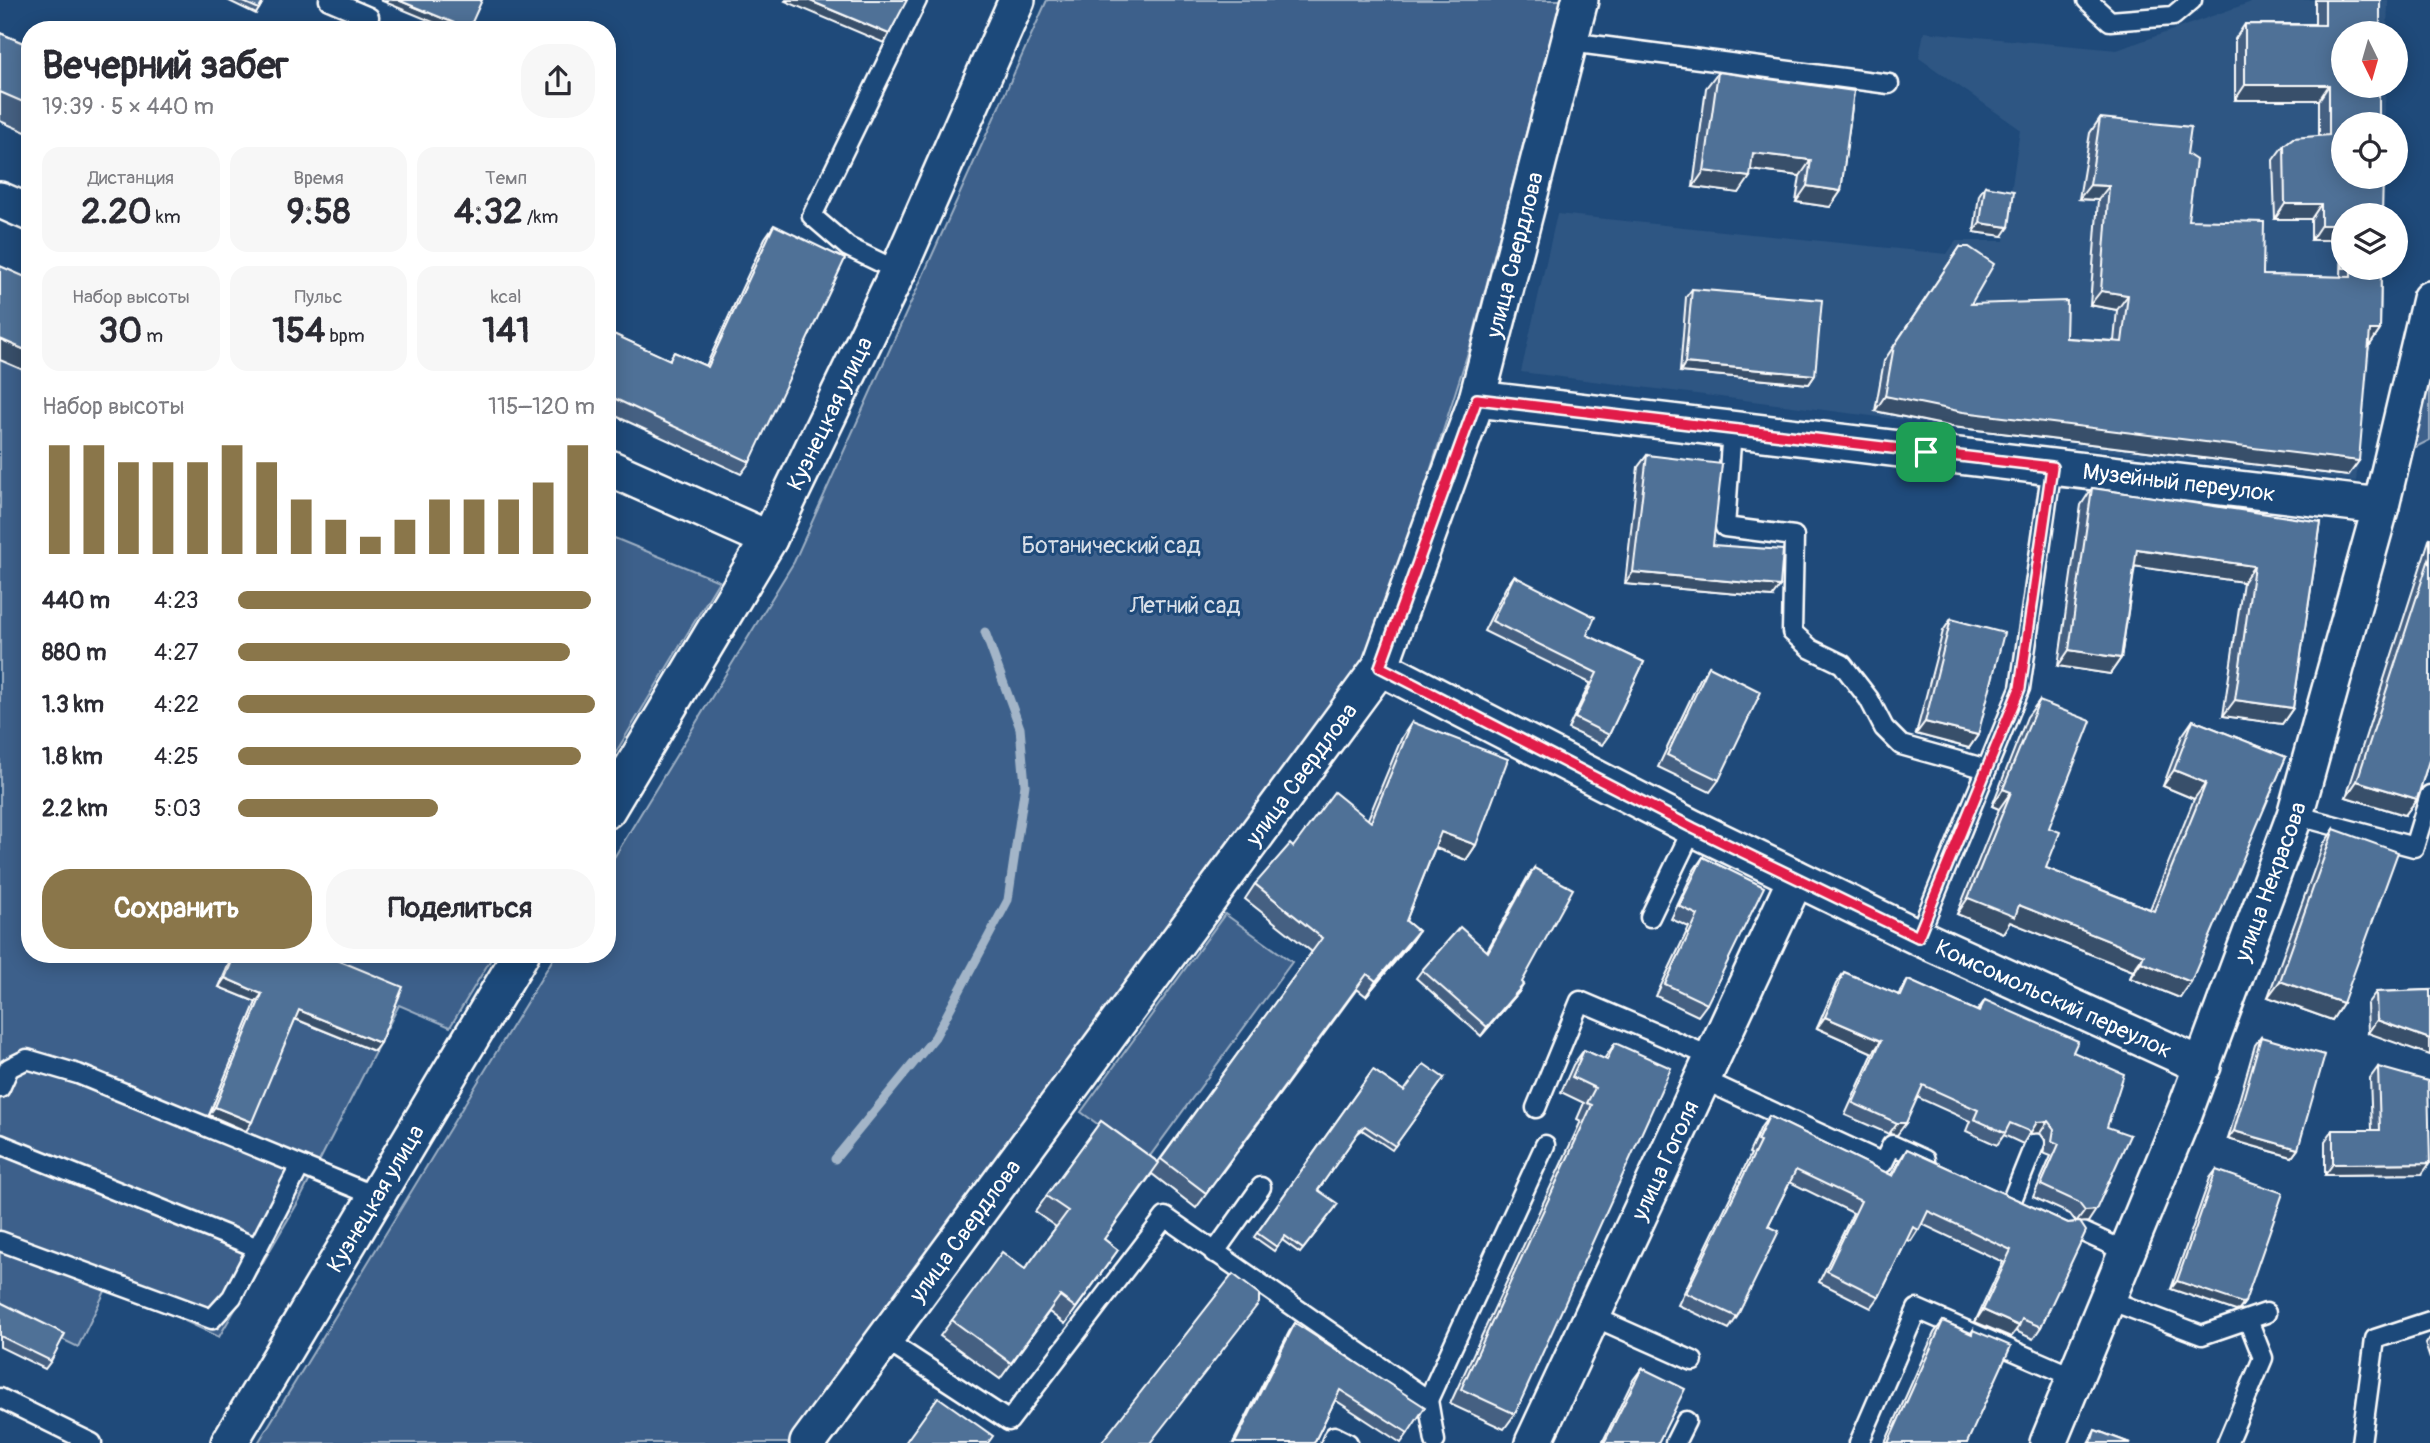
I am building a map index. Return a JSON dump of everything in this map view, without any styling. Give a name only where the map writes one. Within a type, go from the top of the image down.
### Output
[{"type":"street","name":"Кузнецкая улица","points":[[616,795],[769,539],[898,271],[1017,0]]},
{"type":"street","name":"улица Свердлова","points":[[808,1443],[1380,667],[1477,399],[1581,0]]},
{"type":"street","points":[[0,200],[21,209]]},
{"type":"street","name":"улица Некрасова","points":[[2048,1443],[2129,1253],[2203,1066],[2295,815],[2381,506],[2430,299]]},
{"type":"street","name":"Музейный переулок","points":[[1477,399],[2381,506]]},
{"type":"street","points":[[616,471],[769,539]]},
{"type":"street","name":"Комсомольский переулок","points":[[1380,667],[1796,878],[1918,937],[2203,1066]]},
{"type":"street","name":"улица Гоголя","points":[[1533,1443],[1796,878]]},
{"type":"street","name":"Кузнецкая улица","points":[[229,1443],[516,963]]},
{"type":"lane","points":[[329,0],[369,17],[367,21]]},
{"type":"lane","points":[[898,271],[848,247],[812,216],[917,0]]},
{"type":"lane","points":[[2087,0],[2110,21],[2173,16],[2192,0]]},
{"type":"lane","points":[[1570,41],[1889,84]]},
{"type":"lane","points":[[1732,429],[1725,527],[1794,536],[1791,632],[1811,649],[1842,664],[1869,699],[1884,727],[1901,745],[1987,769]]},
{"type":"lane","points":[[1918,937],[2020,688],[2052,467]]},
{"type":"lane","points":[[2295,815],[2414,847],[2430,795]]},
{"type":"lane","points":[[1650,918],[1693,828]]},
{"type":"lane","points":[[1536,1108],[1580,1001],[1883,1163],[1892,1146],[1940,1167]]},
{"type":"lane","points":[[0,1088],[9,1068],[27,1059],[78,1074],[375,1196]]},
{"type":"lane","points":[[2033,1210],[2006,1198],[2035,1143]]},
{"type":"lane","points":[[0,1144],[258,1248]]},
{"type":"lane","points":[[1435,1442],[1428,1400],[1545,1145]]},
{"type":"lane","points":[[0,1241],[212,1319],[232,1297],[300,1166]]},
{"type":"lane","points":[[1214,1253],[1261,1187]]},
{"type":"lane","points":[[885,1340],[1009,1421],[1165,1217],[1428,1400]]},
{"type":"lane","points":[[2083,1232],[2129,1253]]},
{"type":"lane","points":[[2109,1300],[2202,1335],[2266,1313]]},
{"type":"lane","points":[[1859,1443],[1917,1309],[2076,1378]]},
{"type":"lane","points":[[1592,1316],[1693,1361]]},
{"type":"lane","points":[[2227,1443],[2263,1358],[2248,1320]]},
{"type":"lane","points":[[2361,1443],[2375,1339],[2430,1321]]},
{"type":"lane","points":[[0,1398],[92,1443]]},
{"type":"lane","points":[[1675,1443],[1686,1421]]},
{"type":"lane","points":[[1331,1443],[1334,1436],[1348,1443]]},
{"type":"shaded area","points":[[2257,0],[2388,0],[2387,21],[2331,21],[2331,98],[2385,98],[2385,112],[2331,112],[2331,189],[2343,189],[2343,203],[2331,203],[2331,280],[2379,282],[2356,481],[2073,447],[2079,404],[1943,425],[1521,372],[1557,214],[1947,254],[1956,241],[2004,241],[2020,129],[1919,58],[1924,32],[2117,50]]},
{"type":"green space","name":"Ботанический сад","points":[[1047,0],[1561,0],[1472,340],[1371,657],[807,1443],[258,1443],[551,963],[616,963],[616,854],[794,562]]},
{"type":"green space","points":[[0,273],[21,283],[21,963],[489,963],[450,1027],[399,1005],[300,1199],[219,1337],[108,1285],[78,1347],[0,1309]]},
{"type":"green space","points":[[2430,369],[2430,440],[2404,453]]},
{"type":"green space","points":[[616,539],[719,581],[616,752]]},
{"type":"green space","points":[[1225,914],[1292,962],[1147,1160],[1081,1112]]},
{"type":"building","points":[[239,0],[264,0],[259,9]]},
{"type":"building","points":[[398,0],[482,0],[473,21],[449,21]]},
{"type":"building","points":[[808,0],[907,0],[889,34]]},
{"type":"building","points":[[2325,0],[2380,0],[2380,21],[2331,21],[2331,98],[2379,98],[2379,112],[2331,112],[2331,189],[2383,189],[2382,203],[2331,203],[2331,225],[2321,225],[2321,204],[2285,204],[2284,145],[2293,138],[2329,135],[2329,85],[2245,85],[2245,24],[2325,25]]},
{"type":"building","points":[[0,33],[21,42],[21,101],[0,92]]},
{"type":"building","points":[[1718,72],[1854,91],[1841,191],[1807,186],[1811,160],[1753,153],[1750,177],[1704,171]]},
{"type":"building","points":[[2100,118],[2191,127],[2187,154],[2196,160],[2188,220],[2264,222],[2263,275],[2331,277],[2331,280],[2381,280],[2380,330],[2370,330],[2359,461],[1963,412],[1885,396],[1894,346],[1960,247],[1969,247],[1994,264],[1971,304],[2067,301],[2066,338],[2122,342],[2128,295],[2101,291],[2109,186],[2090,185]]},
{"type":"building","points":[[1985,186],[2014,191],[2009,227],[1980,223]]},
{"type":"building","points":[[774,225],[845,259],[750,462],[616,399],[616,335],[670,360],[674,352],[708,367]]},
{"type":"building","points":[[0,266],[21,275],[21,348],[0,339]]},
{"type":"building","points":[[1692,289],[1822,300],[1815,375],[1685,363]]},
{"type":"building","points":[[1647,455],[1722,464],[1713,545],[1783,550],[1780,586],[1633,572]]},
{"type":"building","points":[[2092,488],[2321,522],[2293,708],[2235,700],[2254,566],[2137,549],[2121,658],[2069,650]]},
{"type":"building","points":[[2430,556],[2430,757],[2417,799],[2357,781]]},
{"type":"building","points":[[1514,576],[1595,617],[1587,635],[1644,662],[1609,735],[1575,718],[1597,673],[1492,621]]},
{"type":"building","points":[[1951,619],[2004,633],[1978,735],[1925,722]]},
{"type":"building","points":[[1709,666],[1761,692],[1719,780],[1667,755]]},
{"type":"building","points":[[2039,701],[2091,721],[2049,828],[2060,832],[2046,868],[2154,911],[2206,783],[2174,770],[2193,720],[2286,757],[2191,982],[2141,962],[2144,955],[2019,905],[2015,917],[1968,898],[2011,792],[2003,789]]},
{"type":"building","points":[[1412,722],[1508,759],[1476,845],[1441,832],[1406,921],[1418,931],[1376,981],[1367,974],[1206,1193],[1161,1159],[1322,938],[1255,884],[1290,844],[1293,847],[1334,792],[1371,822]]},
{"type":"building","points":[[2334,829],[2398,852],[2343,1003],[2280,981]]},
{"type":"building","points":[[1703,857],[1764,887],[1707,1004],[1665,984],[1698,915],[1679,906]]},
{"type":"building","points":[[1534,868],[1573,889],[1522,982],[1524,984],[1487,1027],[1422,970],[1460,927],[1488,952]]},
{"type":"building","points":[[231,963],[345,963],[403,987],[380,1043],[299,1010],[252,1122],[215,1107],[262,994],[225,978]]},
{"type":"building","points":[[1844,972],[1901,996],[1908,980],[1979,1012],[1985,1000],[2078,1041],[2073,1052],[2124,1074],[2107,1127],[2130,1135],[2096,1210],[2085,1211],[2078,1202],[2041,1185],[2059,1144],[2052,1141],[2054,1129],[2048,1121],[2037,1122],[2031,1132],[2010,1123],[2005,1133],[1974,1119],[1978,1110],[1923,1085],[1906,1123],[1897,1123],[1853,1103],[1881,1041],[1825,1017]]},
{"type":"building","points":[[2430,990],[2430,1039],[2377,1020],[2376,992]]},
{"type":"building","points":[[2261,1037],[2325,1055],[2298,1149],[2234,1131]]},
{"type":"building","points":[[1615,1043],[1671,1068],[1515,1414],[1461,1389],[1592,1105],[1587,1103],[1595,1088],[1572,1077],[1584,1050],[1607,1060]]},
{"type":"building","points":[[1424,1064],[1444,1078],[1395,1146],[1365,1126],[1360,1130],[1318,1190],[1338,1204],[1303,1249],[1285,1236],[1277,1247],[1257,1233],[1373,1070],[1404,1091]]},
{"type":"building","points":[[2378,1067],[2428,1081],[2430,1163],[2333,1164],[2333,1130],[2380,1130]]},
{"type":"building","points":[[1769,1116],[1893,1176],[1907,1149],[2068,1223],[2080,1222],[2086,1231],[2041,1327],[2022,1319],[2019,1326],[1983,1310],[2011,1250],[1928,1211],[1919,1230],[1913,1227],[1879,1297],[1827,1271],[1861,1201],[1796,1170],[1768,1226],[1779,1231],[1737,1317],[1686,1293],[1760,1142],[1757,1141]]},
{"type":"building","points":[[1101,1121],[1159,1163],[1104,1239],[1118,1250],[1076,1308],[1060,1296],[1011,1363],[952,1320],[1002,1252],[1025,1269],[1068,1211],[1046,1196]]},
{"type":"building","points":[[2216,1170],[2283,1193],[2245,1302],[2242,1303],[2177,1281]]},
{"type":"building","points":[[1233,1274],[1259,1294],[1259,1303],[1150,1443],[1101,1443]]},
{"type":"building","points":[[0,1302],[65,1334],[51,1361],[0,1336]]},
{"type":"building","points":[[1943,1321],[1972,1334],[1973,1330],[2011,1346],[1967,1443],[1888,1443]]},
{"type":"building","points":[[1295,1323],[1425,1407],[1408,1433],[1340,1390],[1314,1443],[1235,1443]]},
{"type":"building","points":[[1642,1368],[1685,1389],[1658,1443],[1604,1443]]},
{"type":"building","points":[[938,1397],[993,1436],[988,1443],[905,1443]]},
{"type":"building","points":[[2095,1430],[2130,1443],[2091,1443]]},
{"type":"waterway","points":[[835,1159],[935,1037],[1008,900],[1025,785],[1020,728],[985,632]]},
{"type":"route","points":[[1477,399],[1926,452],[2052,467],[2020,688],[1918,937],[1693,828],[1380,667],[1477,399]]},
{"type":"park label","name":"Летний сад","points":[[1185,605]]}]
